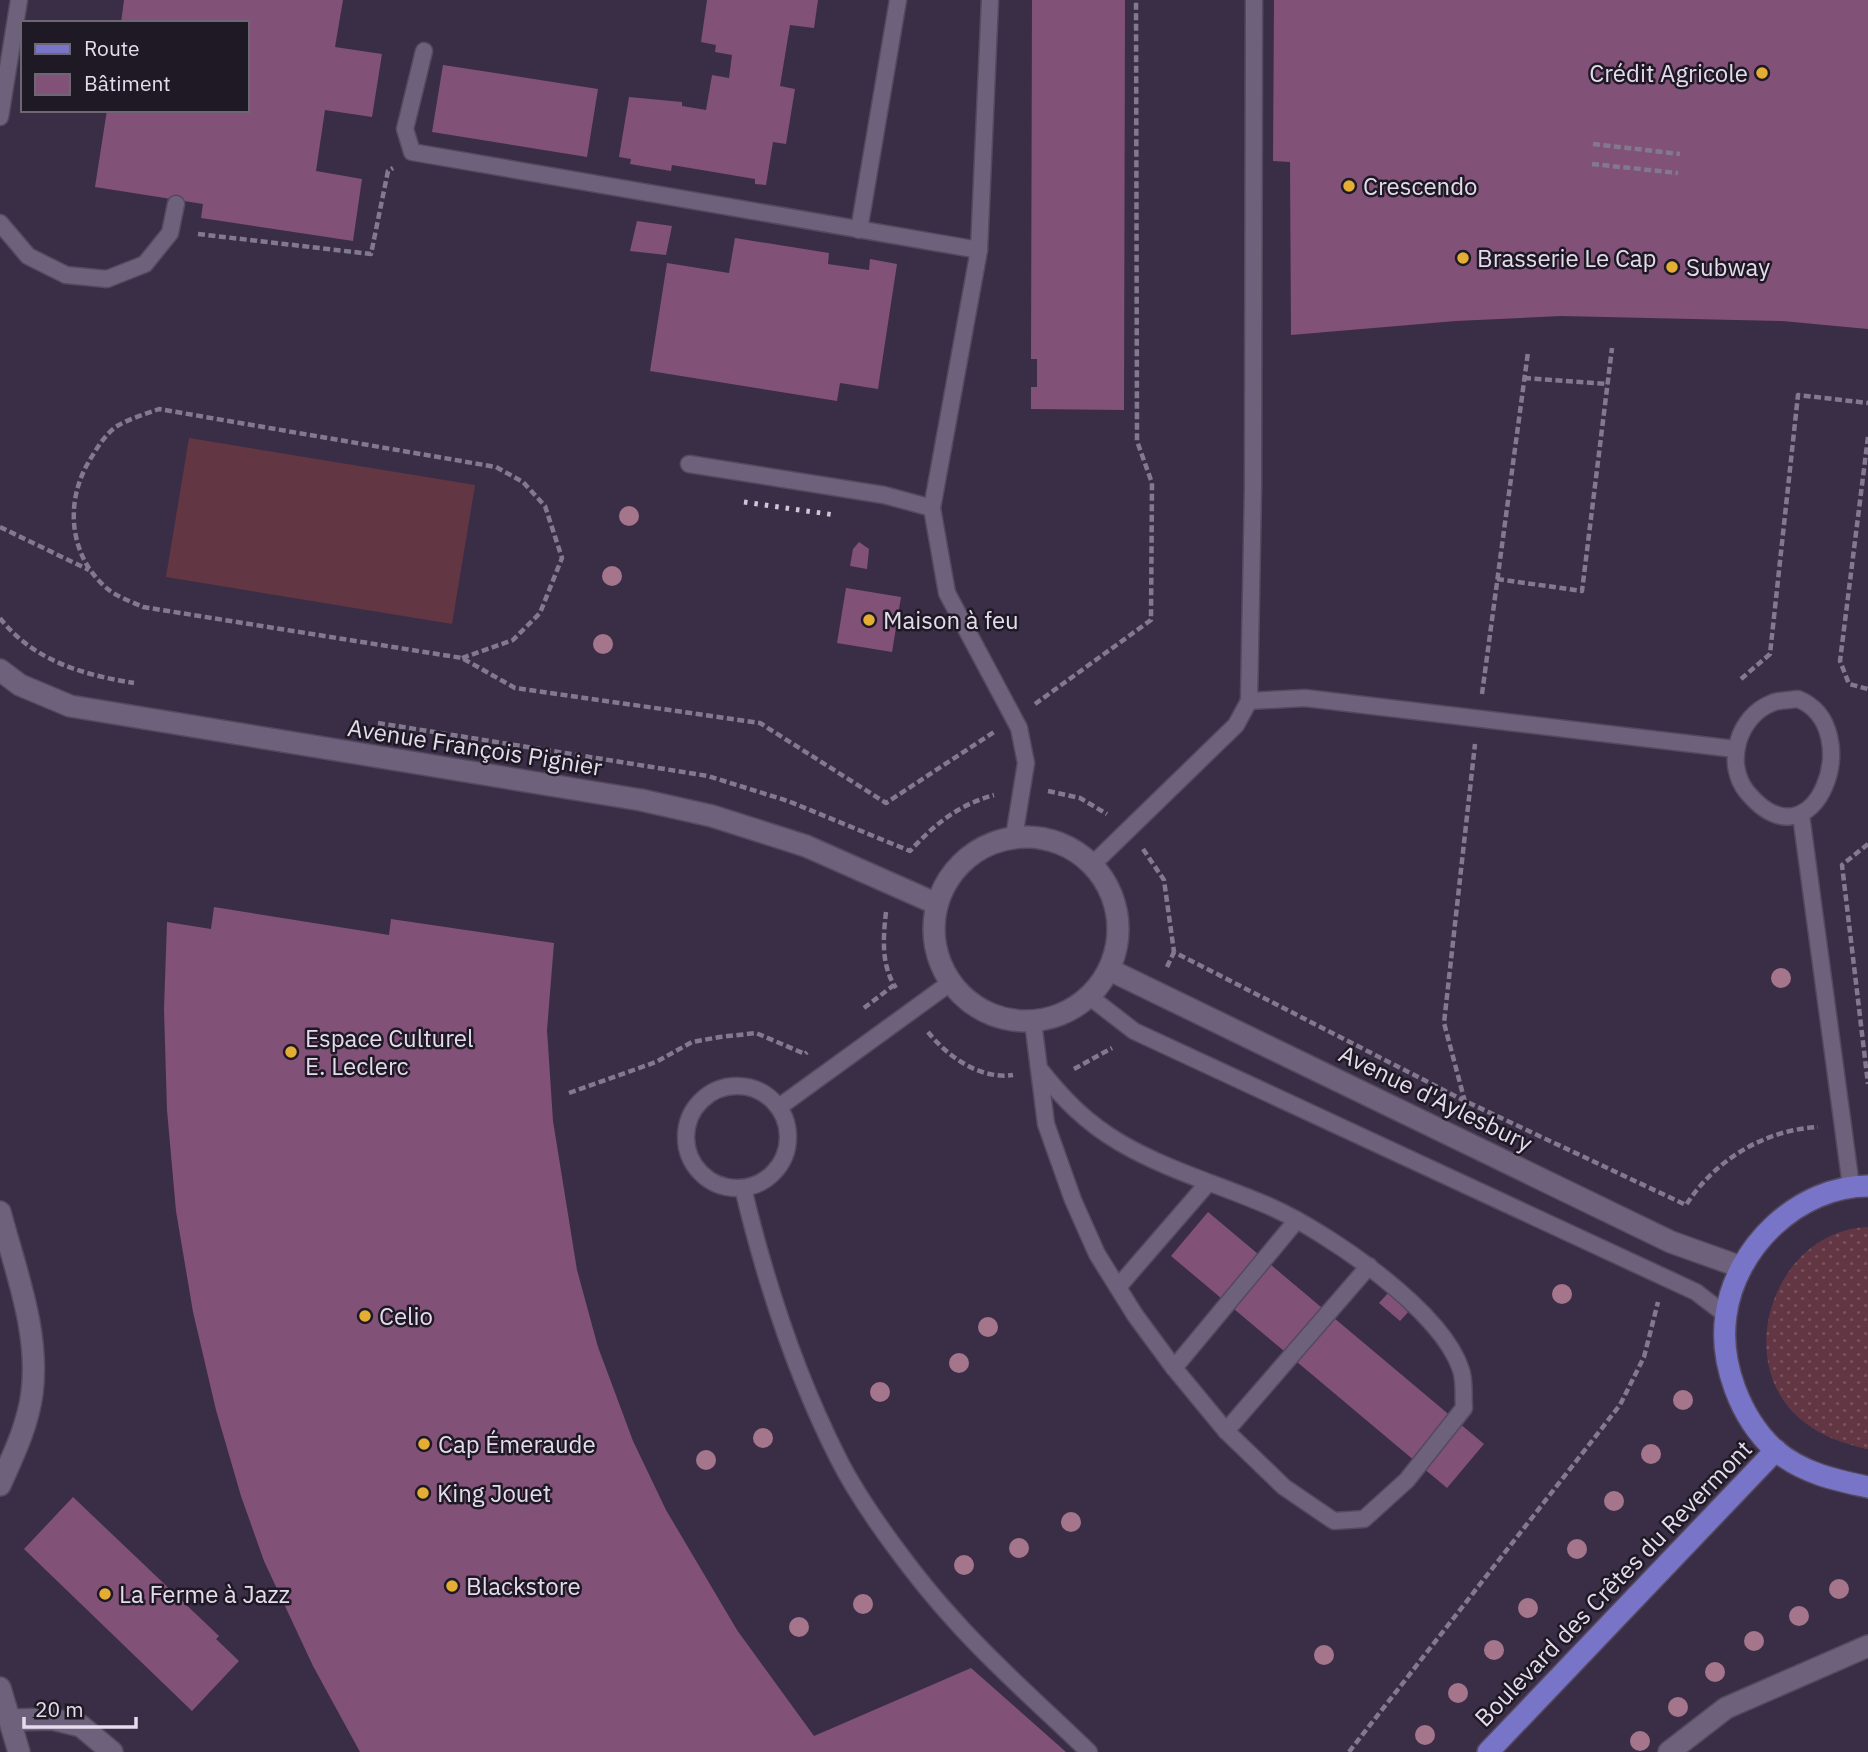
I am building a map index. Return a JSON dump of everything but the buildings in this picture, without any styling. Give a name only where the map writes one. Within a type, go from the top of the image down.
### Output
[{"type":"main road","points":[[1860,1186],[1807,1202],[1769,1229],[1741,1267],[1726,1315],[1727,1364],[1744,1411],[1776,1450],[1820,1477],[1868,1487]]},
{"type":"main road","name":"Boulevard des Crêtes du Revermont","points":[[1488,1752],[1776,1450]]},
{"type":"street","name":"Avenue François Pignier","points":[[0,670],[20,685],[70,706],[641,800],[712,816],[806,846],[937,904]]},
{"type":"street","points":[[1014,837],[1043,838],[1070,847],[1093,864],[1110,887],[1119,915],[1119,943],[1110,970],[1090,997],[1064,1014],[1033,1022],[1001,1019],[972,1005],[950,982],[937,958],[933,931],[937,904],[948,880],[966,859],[988,845],[1014,837]]},
{"type":"street","name":"Avenue d'Aylesbury","points":[[1110,970],[1671,1242],[1741,1267]]},
{"type":"street","points":[[0,1212],[31,1330],[32,1393],[18,1445],[0,1485]]},
{"type":"street","points":[[1669,1752],[1726,1707],[1868,1646]]},
{"type":"street","points":[[0,1688],[19,1752]]},
{"type":"street","points":[[10,1720],[52,1719],[81,1726],[112,1752]]},
{"type":"lane","points":[[0,117],[19,0]]},
{"type":"lane","points":[[859,230],[898,0]]},
{"type":"lane","points":[[990,0],[979,250],[932,508],[947,593],[1019,728],[1026,763],[1014,837]]},
{"type":"lane","points":[[1093,864],[1236,725],[1248,701],[1252,528],[1254,0]]},
{"type":"lane","points":[[424,51],[405,129],[412,152],[979,250]]},
{"type":"lane","points":[[0,223],[28,256],[66,275],[107,279],[145,264],[170,233],[176,204]]},
{"type":"lane","points":[[689,464],[884,495],[932,508]]},
{"type":"lane","points":[[1248,701],[1305,698],[1735,749]]},
{"type":"lane","points":[[1840,722],[1817,703],[1798,698],[1771,703],[1753,715],[1742,730],[1735,749],[1736,770],[1744,789],[1757,804],[1776,813],[1801,815],[1816,812],[1840,793]]},
{"type":"lane","points":[[1801,815],[1860,1186]]},
{"type":"lane","points":[[779,1107],[913,1012],[950,982]]},
{"type":"lane","points":[[1090,997],[1134,1031],[1696,1292],[1726,1315]]},
{"type":"lane","points":[[1033,1022],[1046,1124],[1073,1200],[1097,1254],[1118,1287],[1174,1368],[1226,1431],[1284,1488],[1334,1521],[1364,1520],[1407,1480],[1464,1408],[1461,1371],[1446,1342],[1418,1309],[1369,1266],[1297,1220],[1121,1143],[1065,1102],[1041,1071]]},
{"type":"lane","points":[[737,1085],[755,1088],[770,1097],[779,1107],[788,1128],[787,1148],[780,1164],[768,1177],[743,1188],[717,1184],[702,1175],[689,1156],[685,1138],[688,1121],[696,1104],[720,1088],[737,1085]]},
{"type":"lane","points":[[1118,1287],[1208,1182]]},
{"type":"lane","points":[[743,1188],[778,1311],[809,1396],[839,1460],[883,1527],[954,1621],[1089,1752]]},
{"type":"lane","points":[[1174,1368],[1297,1220]]},
{"type":"lane","points":[[1226,1431],[1369,1266]]},
{"type":"path","points":[[1593,144],[1679,153]]},
{"type":"path","points":[[170,233],[216,235],[371,254],[388,171],[412,152]]},
{"type":"path","points":[[1592,164],[1678,173]]},
{"type":"path","points":[[1497,579],[1582,591],[1612,348]]},
{"type":"path","points":[[1452,1136],[1465,1101],[1444,1023],[1479,717],[1528,352]]},
{"type":"path","points":[[1524,378],[1608,384]]},
{"type":"path","points":[[1741,679],[1770,654],[1798,395],[1868,403]]},
{"type":"path","points":[[0,527],[89,570],[110,591],[143,607],[462,657],[513,640],[540,613],[562,558],[545,506],[523,482],[496,467],[159,409],[117,426],[99,446],[79,478],[73,508],[74,538],[89,570]]},
{"type":"path","points":[[1868,437],[1840,661],[1849,684],[1868,689]]},
{"type":"path","points":[[1868,844],[1842,865],[1868,1084]]},
{"type":"path","points":[[910,851],[892,885],[882,944],[894,985],[943,1051],[967,1066],[1004,1077],[1074,1069],[1109,1051],[1134,1031]]},
{"type":"path","points":[[1156,992],[1174,952]]},
{"type":"path","points":[[854,1016],[894,985]]},
{"type":"path","points":[[569,1093],[656,1062],[692,1042],[756,1033],[805,1054],[814,1046]]},
{"type":"path","points":[[1671,1242],[1686,1205]]},
{"type":"path","points":[[1349,1752],[1620,1405],[1634,1381],[1654,1325],[1662,1276]]},
{"type":"shaded area","points":[[189,438],[475,485],[452,624],[166,577]]},
{"type":"shaded area","points":[[1868,1227],[1866,1449],[1818,1432],[1804,1422],[1781,1397],[1769,1367],[1767,1336],[1773,1304],[1787,1275],[1808,1251],[1835,1234]]},
{"type":"railway","points":[[744,502],[835,515]]},
{"type":"place","name":"Crédit Agricole","points":[[1762,73]]},
{"type":"place","name":"Crescendo","points":[[1349,186]]},
{"type":"place","name":"Brasserie Le Cap","points":[[1463,258]]},
{"type":"place","name":"Subway","points":[[1672,267]]},
{"type":"place","name":"Maison à feu","points":[[869,620]]},
{"type":"place","name":"Espace Culturel E. Leclerc","points":[[291,1052]]},
{"type":"place","name":"Celio","points":[[365,1316]]},
{"type":"place","name":"Cap Émeraude","points":[[424,1444]]},
{"type":"place","name":"King Jouet","points":[[423,1493]]},
{"type":"place","name":"Blackstore","points":[[452,1586]]},
{"type":"place","name":"La Ferme à Jazz","points":[[105,1594]]}]
